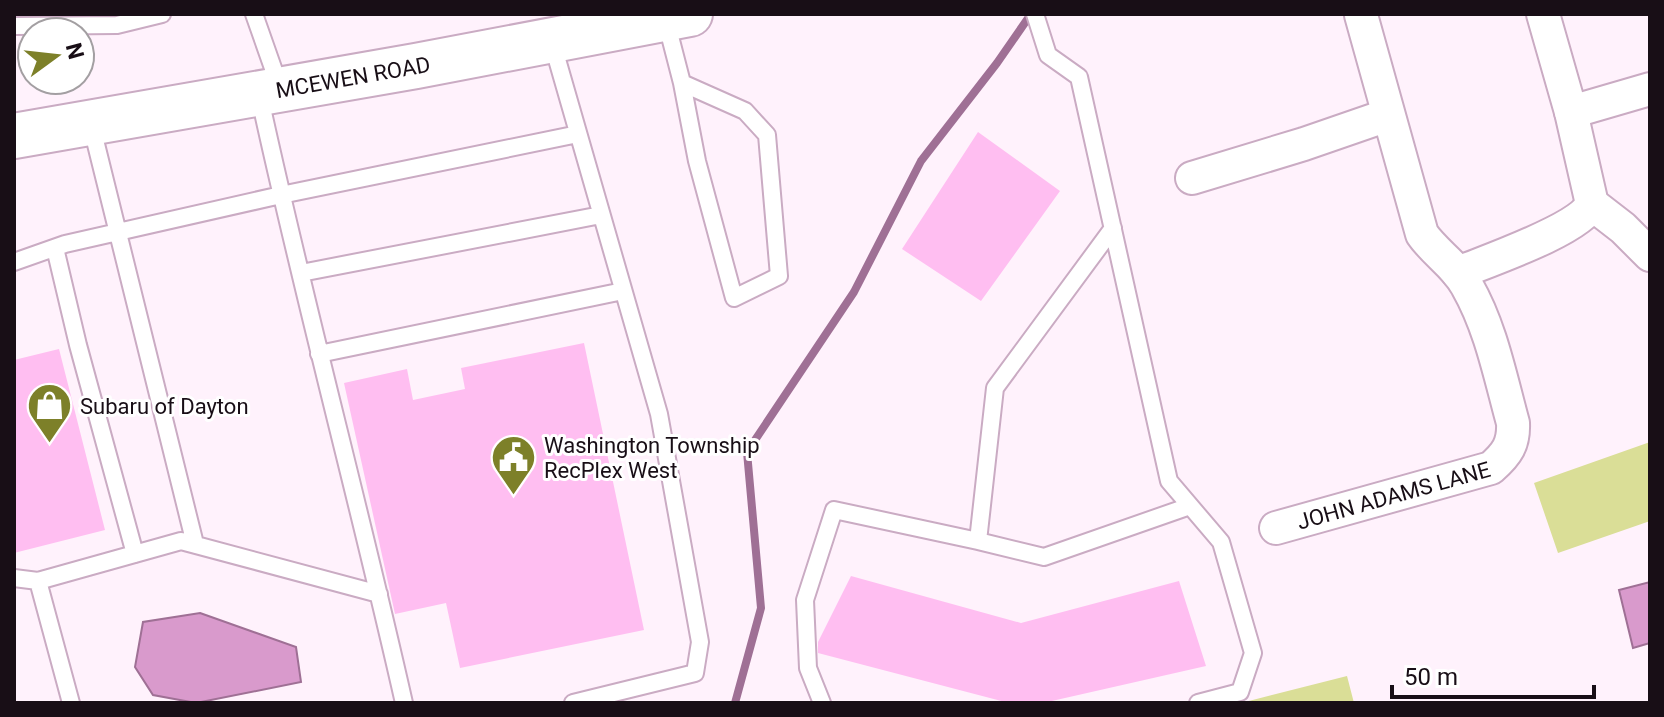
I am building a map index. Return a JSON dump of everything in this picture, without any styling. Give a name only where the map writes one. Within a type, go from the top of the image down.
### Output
[{"type":"street","points":[[1543,14],[1571,112],[1592,204],[1623,228],[1650,255]]},
{"type":"street","points":[[1361,15],[1422,234],[1458,273],[1535,242],[1587,214],[1592,204]]},
{"type":"street","name":"MCEWEN ROAD","points":[[14,136],[678,17]]},
{"type":"street","points":[[1571,112],[1650,89]]},
{"type":"street","points":[[1192,178],[1388,115]]},
{"type":"street","name":"JOHN ADAMS LANE","points":[[1276,528],[1491,468],[1506,455],[1514,437],[1513,423],[1487,325],[1458,273]]},
{"type":"lane","points":[[14,19],[22,14]]},
{"type":"lane","points":[[14,26],[117,25],[162,14]]},
{"type":"lane","points":[[254,14],[269,90],[281,195],[404,703]]},
{"type":"lane","points":[[1035,14],[1048,55],[1079,77],[1169,481],[1221,542],[1253,653],[1240,692],[1198,703]]},
{"type":"lane","points":[[678,17],[682,83],[697,161],[734,298],[779,276],[767,135],[745,111],[682,83]]},
{"type":"lane","points":[[552,41],[659,414],[700,642],[695,673],[573,703]]},
{"type":"lane","points":[[90,122],[195,544]]},
{"type":"lane","points":[[14,262],[116,232],[578,134]]},
{"type":"lane","points":[[301,273],[601,215]]},
{"type":"lane","points":[[978,541],[995,388],[1113,228]]},
{"type":"lane","points":[[55,248],[135,554]]},
{"type":"lane","points":[[319,354],[623,291]]},
{"type":"lane","points":[[822,703],[808,668],[805,600],[834,510],[1044,557],[1190,506]]},
{"type":"lane","points":[[14,578],[38,581],[181,541],[379,594]]},
{"type":"lane","points":[[38,581],[71,703]]},
{"type":"green space","points":[[1650,442],[1650,521],[1558,553],[1534,483]]},
{"type":"green space","points":[[1347,676],[1354,703],[1241,703]]},
{"type":"shaded area","points":[[1650,582],[1650,643],[1633,648],[1619,590]]},
{"type":"shaded area","points":[[200,613],[296,647],[301,682],[196,703],[153,695],[135,667],[143,622]]},
{"type":"building","points":[[978,132],[1060,191],[981,301],[902,249]]},
{"type":"building","points":[[584,343],[644,630],[460,668],[446,603],[395,614],[344,383],[407,369],[413,400],[465,389],[461,368]]},
{"type":"building","name":"Subaru of Dayton","points":[[59,349],[105,530],[14,553],[14,360]]},
{"type":"building","points":[[851,576],[1021,623],[1179,581],[1206,666],[1043,703],[1009,703],[818,653],[818,642]]},
{"type":"waterway","points":[[735,703],[761,608],[747,452],[854,292],[921,161],[1031,14]]},
{"type":"place","name":"Subaru of Dayton","points":[[49,445]]},
{"type":"place","name":"Washington Township RecPlex West","points":[[513,497]]}]
